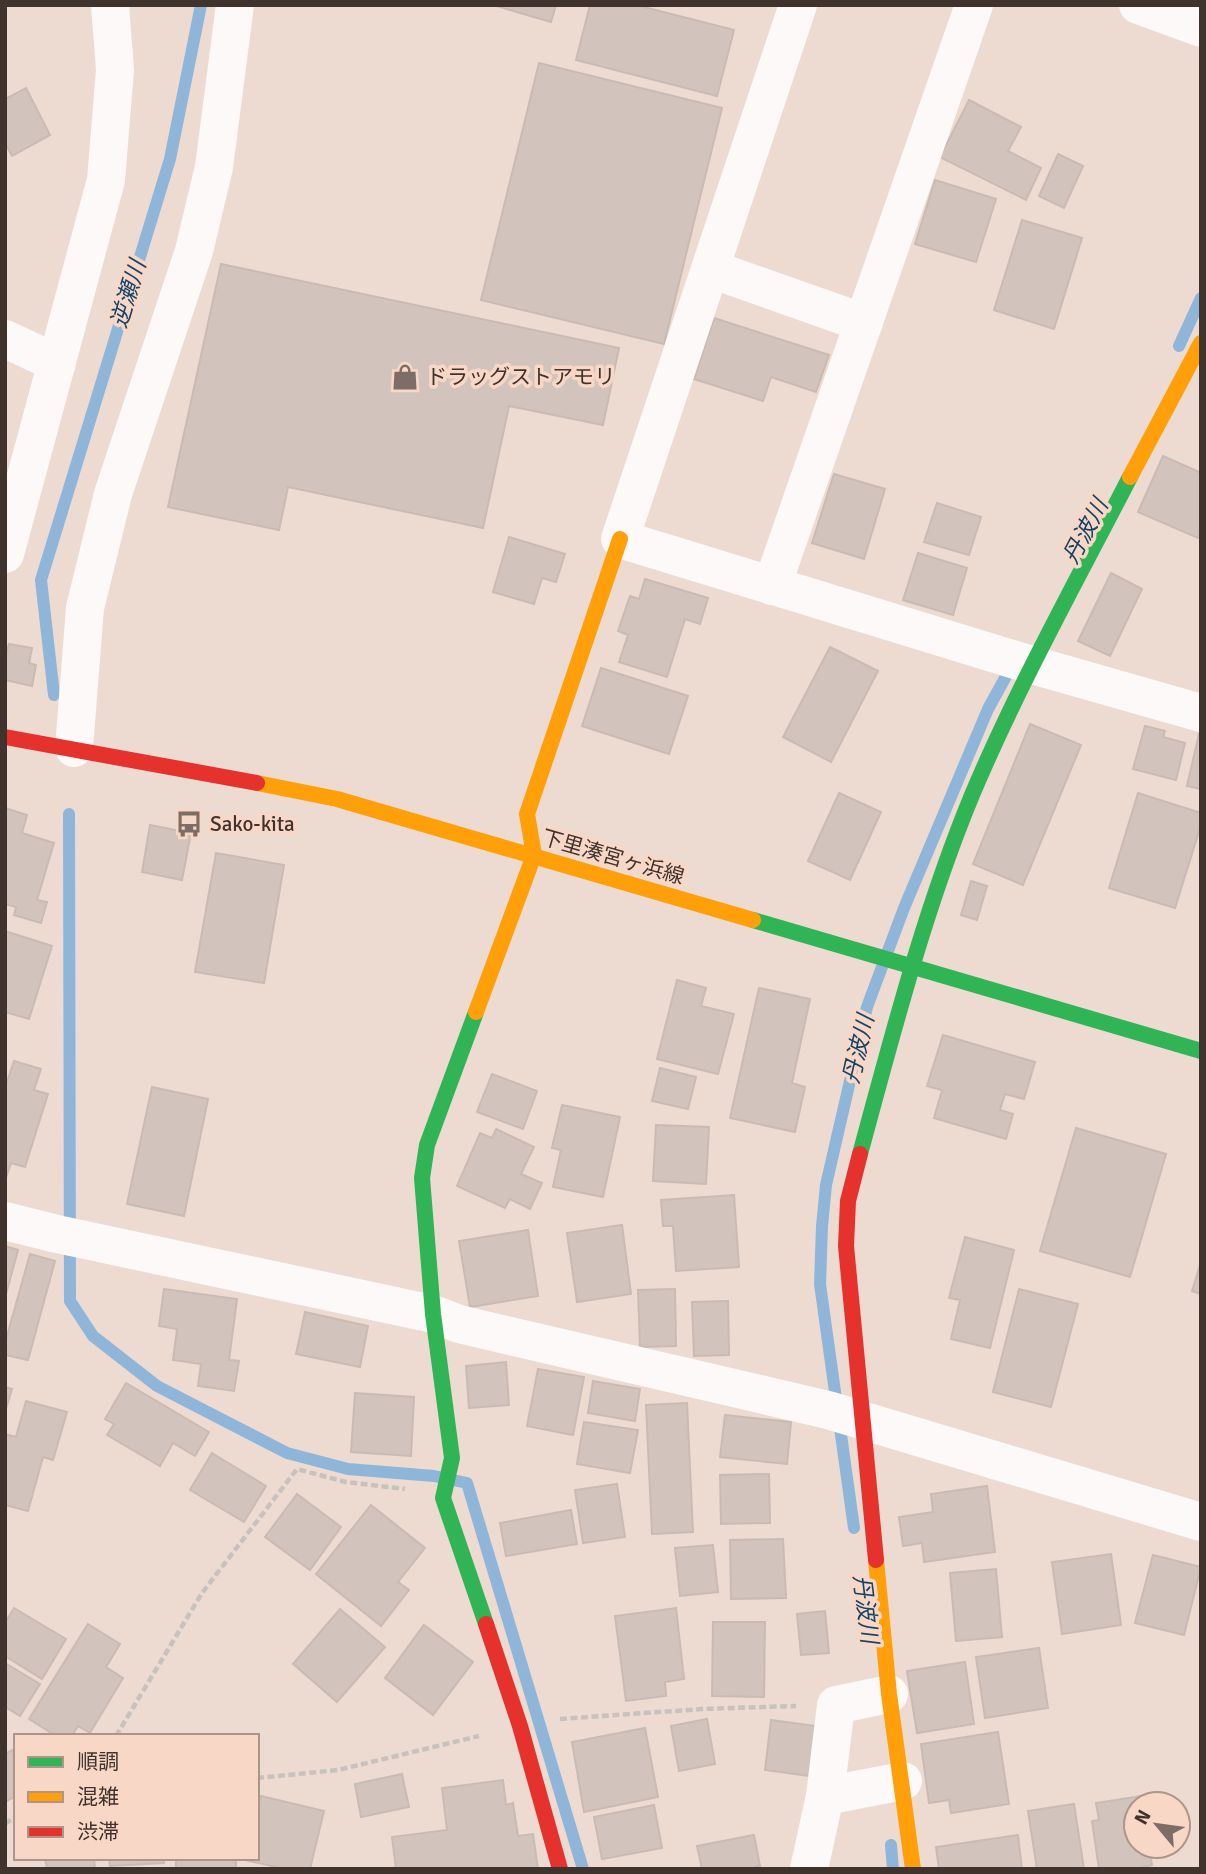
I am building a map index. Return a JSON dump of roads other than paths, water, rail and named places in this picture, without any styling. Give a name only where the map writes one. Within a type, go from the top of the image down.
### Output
[{"type":"street","points":[[5,554],[106,180],[115,70],[110,5]]},
{"type":"street","points":[[74,748],[85,608],[113,494],[194,251],[214,167],[235,5]]},
{"type":"street","points":[[560,1869],[520,1726],[443,1498],[452,1458],[433,1314],[422,1178],[427,1145],[534,855],[527,814],[798,5]]},
{"type":"street","points":[[772,586],[975,5]]},
{"type":"street","points":[[1138,5],[1201,28]]},
{"type":"street","points":[[711,269],[864,323]]},
{"type":"street","points":[[5,339],[57,363]]},
{"type":"street","points":[[913,1869],[889,1694],[846,1246],[848,1200],[911,965],[972,796],[1014,660],[1201,343]]},
{"type":"street","points":[[620,539],[1014,660],[1201,713]]},
{"type":"street","name":"下里湊宮ヶ浜線","points":[[5,737],[337,799],[1201,1051]]},
{"type":"street","points":[[5,1221],[433,1314],[459,1324],[828,1410],[1201,1522]]},
{"type":"street","points":[[809,1869],[825,1796],[836,1705],[889,1694]]},
{"type":"street","points":[[825,1796],[903,1781]]},
{"type":"waterway","name":"逆瀬川","points":[[54,695],[41,580],[170,159],[201,5]]},
{"type":"waterway","name":"丹波川","points":[[1179,346],[1201,298]]},
{"type":"waterway","name":"丹波川","points":[[854,1528],[820,1284],[826,1185],[867,1007],[904,908],[988,709],[1010,669]]},
{"type":"waterway","points":[[69,814],[70,1301],[93,1336],[157,1386],[287,1453],[348,1469],[434,1476],[467,1483],[583,1869]]},
{"type":"waterway","name":"丹波川","points":[[891,1845],[893,1869]]},
{"type":"place","name":"ドラッグストアモリ","points":[[405,377]]},
{"type":"place","name":"Sako-kita","points":[[189,824]]}]
